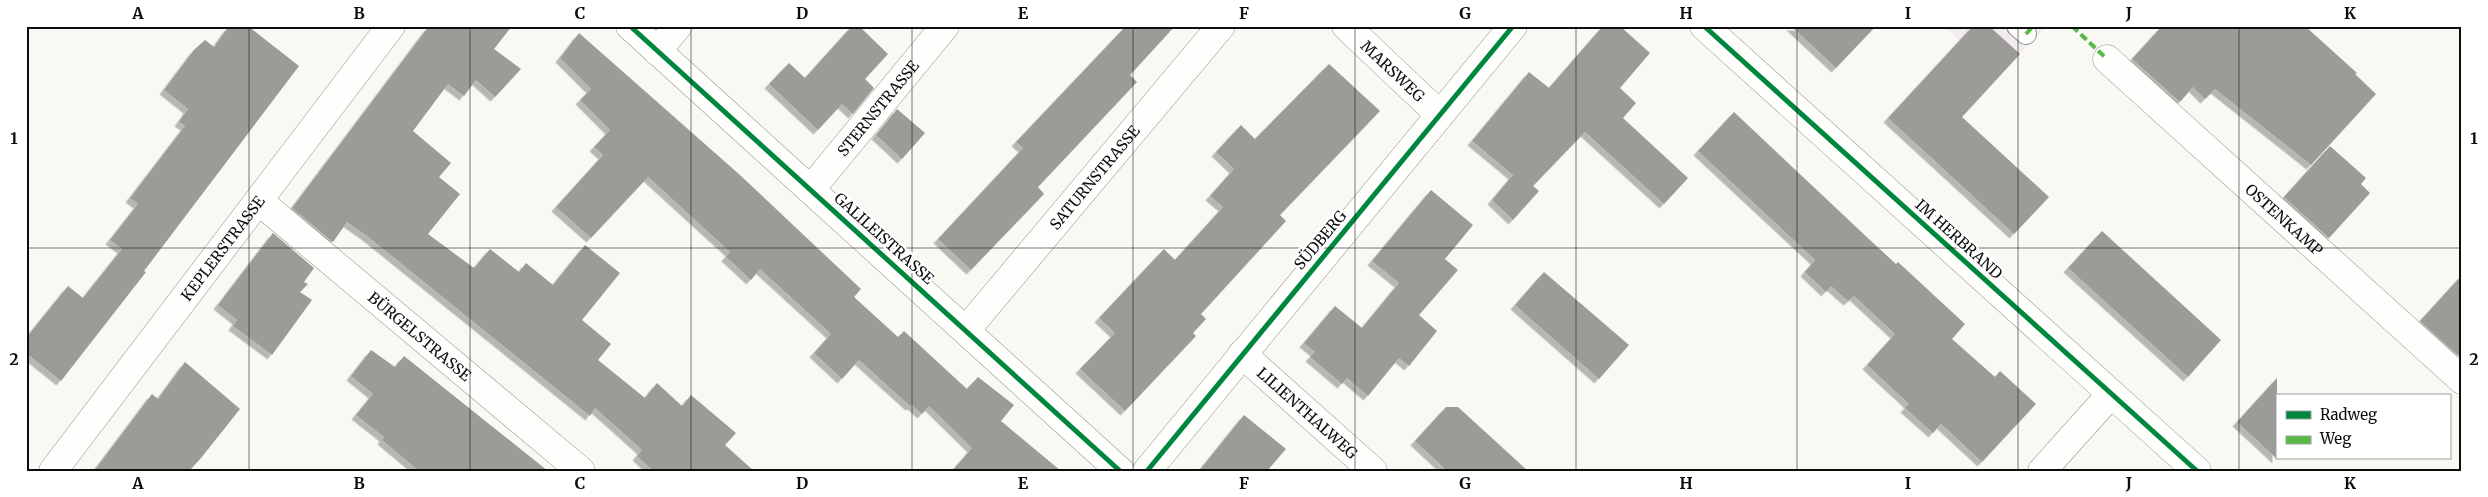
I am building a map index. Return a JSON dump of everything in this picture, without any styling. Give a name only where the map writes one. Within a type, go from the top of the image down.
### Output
[{"type":"street","name":"KEPLERSTRASSE","points":[[53,471],[391,26]]},
{"type":"street","name":"GALILEISTRASSE","points":[[630,26],[967,329],[1120,471]]},
{"type":"street","points":[[658,51],[678,26]]},
{"type":"street","name":"STERNSTRASSE","points":[[811,189],[945,26]]},
{"type":"street","name":"SATURNSTRASSE","points":[[967,329],[1221,26]]},
{"type":"street","name":"MARSWEG","points":[[1346,26],[1440,115]]},
{"type":"street","name":"SÜDBERG","points":[[1147,471],[1513,26]]},
{"type":"street","name":"IM HERBRAND","points":[[1704,26],[2197,471]]},
{"type":"street","name":"OSTENKAMP","points":[[2107,59],[2462,380]]},
{"type":"street","name":"BÜRGELSTRASSE","points":[[259,201],[581,471]]},
{"type":"street","name":"LILIENTHALWEG","points":[[1242,354],[1373,471]]},
{"type":"street","points":[[2042,471],[2111,394]]},
{"type":"shaded area","points":[[1944,26],[2046,26],[1999,76]]},
{"type":"building","points":[[229,26],[248,26],[299,66],[144,271],[146,272],[61,381],[26,353],[26,338],[68,286],[83,298],[122,249],[110,240],[138,204],[130,198],[185,126],[179,122],[188,109],[164,90],[194,50],[205,40],[214,47]]},
{"type":"building","points":[[429,26],[512,26],[494,49],[521,69],[495,97],[476,80],[464,96],[448,84],[413,131],[451,163],[439,177],[460,194],[428,234],[474,268],[490,249],[519,272],[526,263],[553,285],[585,245],[620,273],[582,320],[611,344],[598,360],[645,398],[657,383],[682,406],[691,395],[736,433],[725,445],[754,471],[653,471],[637,456],[642,450],[595,408],[590,416],[367,236],[347,222],[333,242],[292,208]]},
{"type":"building","points":[[852,26],[859,26],[888,54],[865,79],[874,88],[853,114],[842,104],[818,130],[769,84],[789,63],[805,78]]},
{"type":"building","points":[[1126,26],[1175,26],[1130,75],[1137,82],[1038,187],[1044,194],[971,270],[938,239],[1023,148],[1016,142]]},
{"type":"building","points":[[1603,26],[1620,26],[1650,53],[1620,88],[1636,103],[1623,118],[1688,178],[1664,204],[1585,132],[1533,186],[1539,191],[1513,220],[1492,200],[1513,175],[1472,141],[1529,72],[1549,88]]},
{"type":"building","points":[[1791,26],[1876,26],[1836,68]]},
{"type":"building","points":[[1973,26],[1989,26],[2020,54],[1962,117],[2049,197],[2014,234],[1888,118]]},
{"type":"building","points":[[2162,26],[2305,26],[2357,73],[2355,74],[2376,94],[2311,165],[2215,89],[2205,99],[2193,87],[2180,102],[2132,59]]},
{"type":"building","points":[[579,33],[740,175],[861,289],[854,297],[898,337],[904,331],[967,389],[978,377],[1014,405],[1001,421],[1061,471],[952,471],[972,448],[929,406],[922,414],[912,405],[910,406],[859,360],[842,379],[814,353],[831,334],[760,269],[751,280],[726,257],[730,252],[648,177],[591,238],[556,207],[603,155],[594,147],[610,130],[580,100],[591,89],[560,58]]},
{"type":"building","points":[[1329,64],[1380,111],[1280,215],[1286,221],[1201,314],[1206,319],[1193,333],[1196,336],[1125,411],[1080,369],[1115,333],[1099,318],[1164,249],[1175,260],[1223,207],[1210,196],[1234,169],[1216,152],[1241,125],[1255,139]]},
{"type":"building","points":[[897,109],[925,133],[902,159],[876,135]]},
{"type":"building","points":[[1734,112],[1896,264],[1898,262],[1965,324],[1952,339],[1995,377],[2000,371],[2036,404],[1982,462],[1941,424],[1933,433],[1905,408],[1909,404],[1867,365],[1895,334],[1854,296],[1848,301],[1831,286],[1826,292],[1805,272],[1815,260],[1698,151]]},
{"type":"building","points":[[2330,146],[2366,178],[2361,184],[2370,193],[2329,238],[2284,197]]},
{"type":"building","points":[[1431,190],[1473,225],[1445,259],[1458,270],[1419,315],[1437,331],[1409,366],[1399,358],[1368,396],[1347,378],[1342,384],[1310,357],[1315,352],[1304,343],[1335,306],[1362,328],[1399,283],[1372,261]]},
{"type":"building","points":[[2102,231],[2221,340],[2188,377],[2068,268]]},
{"type":"building","points":[[273,233],[314,268],[304,282],[308,284],[300,292],[312,300],[272,355],[233,326],[237,320],[218,305]]},
{"type":"building","points":[[1544,272],[1629,345],[1599,379],[1515,305]]},
{"type":"building","points":[[2462,275],[2462,359],[2420,321]]},
{"type":"building","points":[[371,350],[395,367],[404,356],[548,471],[419,471],[382,440],[384,437],[356,415],[373,394],[351,376]]},
{"type":"building","points":[[185,362],[240,409],[201,458],[189,471],[94,471],[152,394],[158,399]]},
{"type":"building","points":[[2277,378],[2276,458],[2237,422]]},
{"type":"building","points":[[1446,407],[1458,407],[1528,471],[1447,471],[1415,441]]},
{"type":"building","points":[[1244,415],[1286,449],[1267,471],[1199,471]]},
{"type":"marked path","points":[[2026,34],[2033,26]]},
{"type":"marked path","points":[[2072,26],[2107,59]]},
{"type":"cycle path","points":[[630,26],[1120,471]]},
{"type":"cycle path","points":[[1147,471],[1513,26]]},
{"type":"cycle path","points":[[1704,26],[2197,471]]}]
